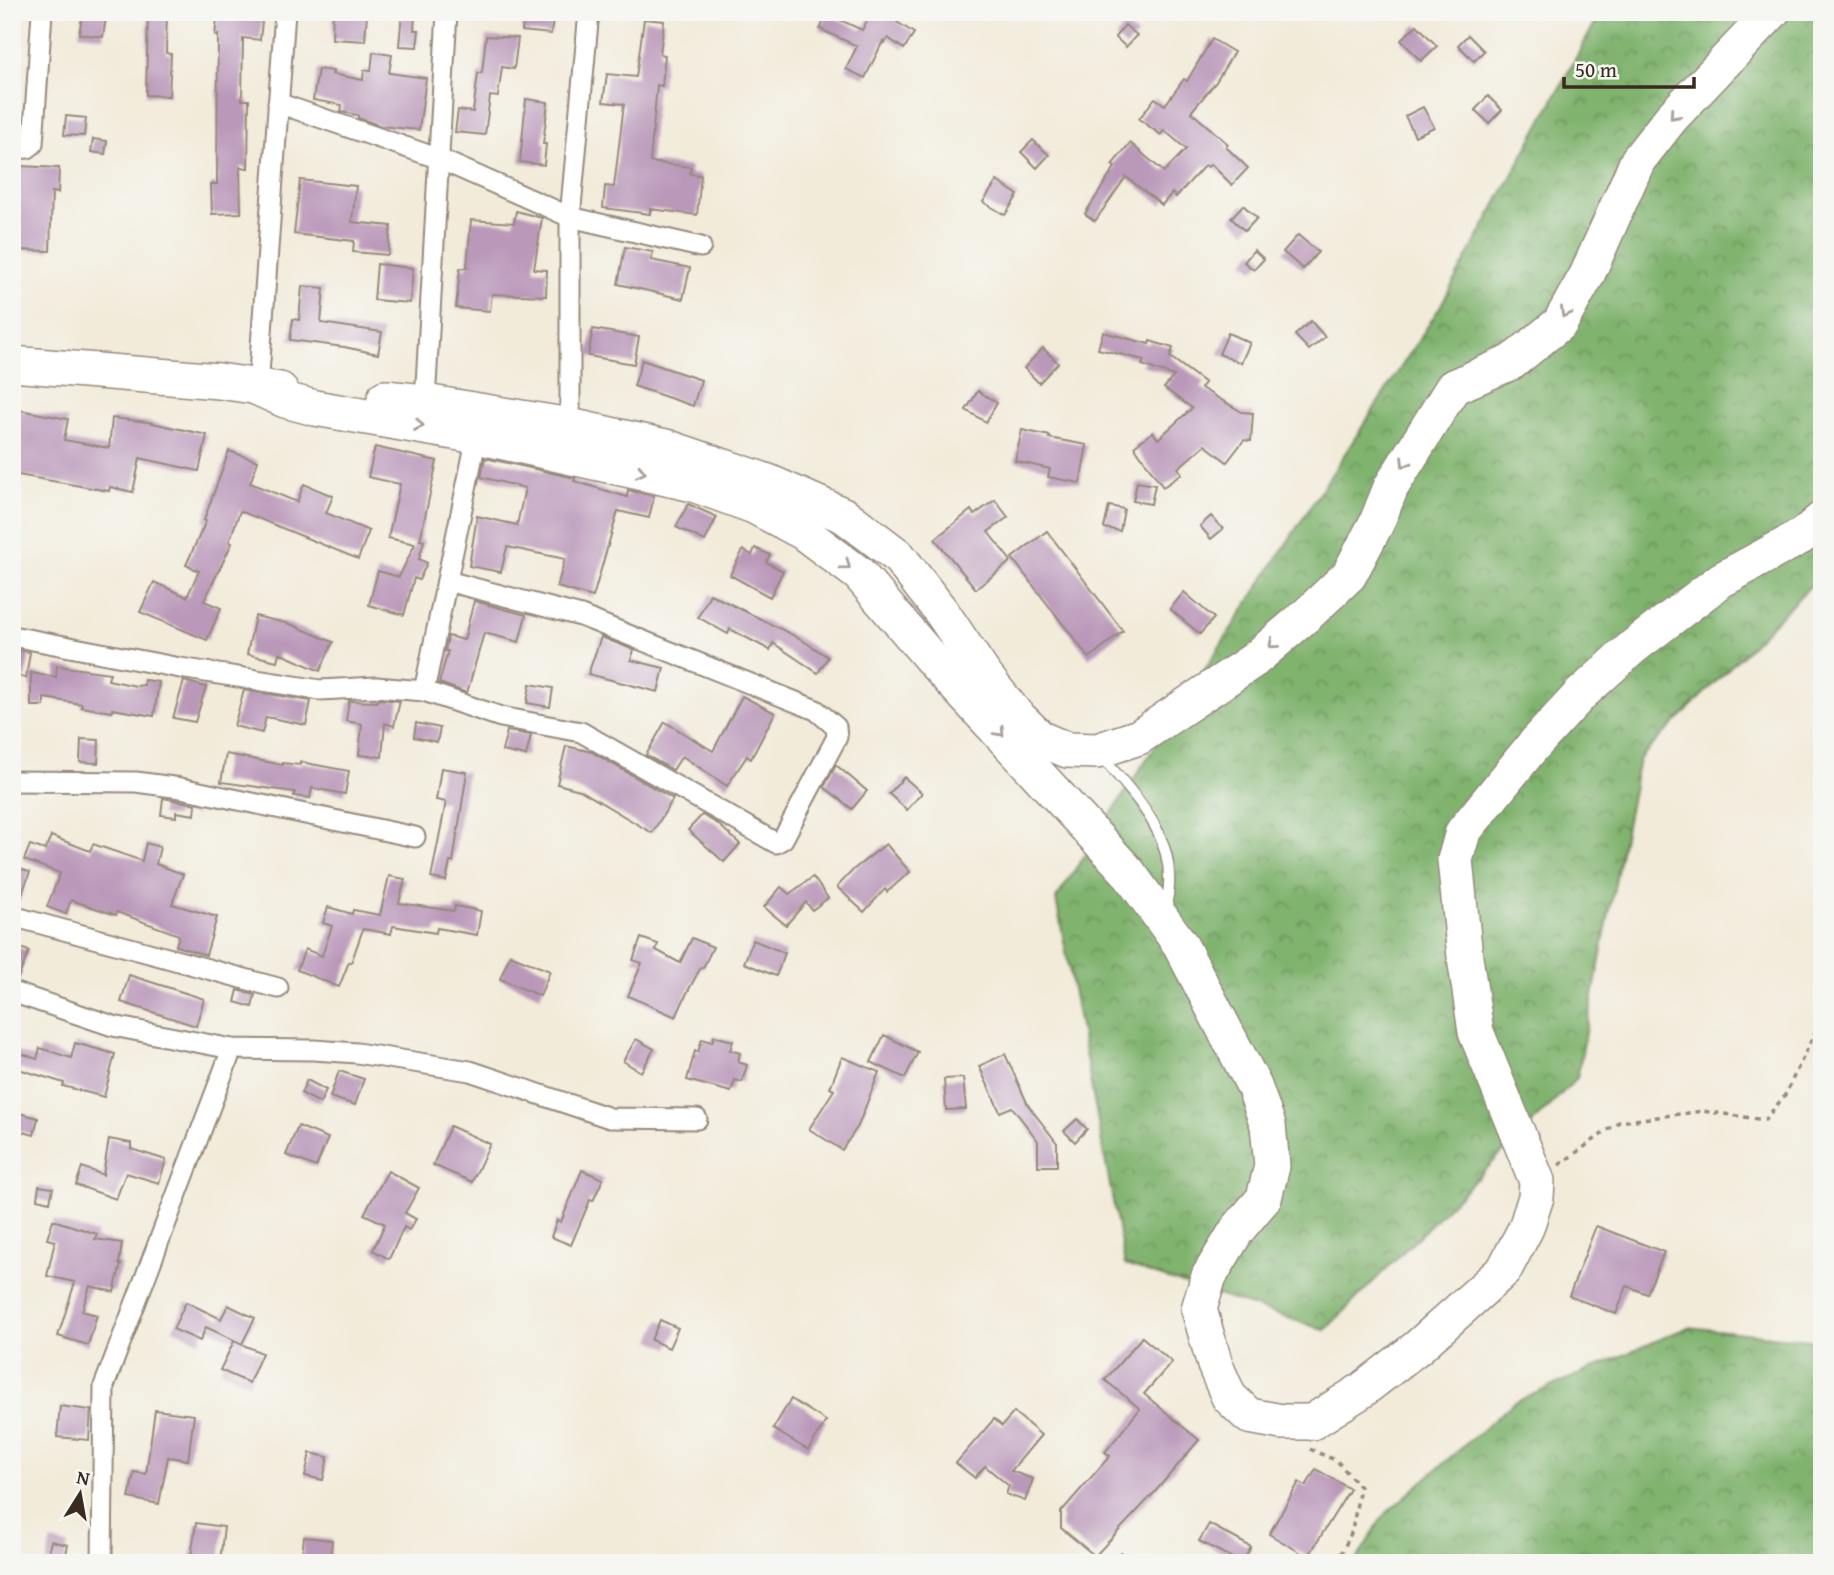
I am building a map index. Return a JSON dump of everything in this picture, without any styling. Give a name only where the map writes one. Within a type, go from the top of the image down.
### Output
[{"type":"highway","points":[[12,364],[425,402],[570,426],[666,447],[768,482],[845,516],[898,556],[943,614],[984,675],[1041,739],[1066,750],[1097,751],[1139,737],[1254,660],[1349,575],[1377,522],[1391,486],[1453,387],[1512,362],[1560,324],[1587,275],[1638,160],[1671,118],[1772,12]]},
{"type":"highway","points":[[258,388],[285,400],[315,408],[477,436],[693,484],[754,506],[803,532],[859,574],[935,663],[1128,872],[1180,944],[1254,1086],[1268,1125],[1272,1166],[1264,1198],[1237,1230],[1209,1276],[1199,1309],[1205,1336],[1229,1397],[1249,1416],[1282,1422],[1312,1422],[1361,1391],[1418,1347],[1504,1270],[1526,1228],[1536,1198],[1537,1181],[1476,1032],[1455,860],[1463,832],[1532,747],[1581,694],[1633,647],[1721,580],[1802,536],[1822,519]]},
{"type":"street","points":[[12,149],[28,148],[33,144],[42,12]]},
{"type":"street","points":[[258,388],[285,12]]},
{"type":"street","points":[[425,402],[447,12]]},
{"type":"street","points":[[570,426],[570,217],[589,12]]},
{"type":"street","points":[[278,103],[437,158],[570,217],[701,247]]},
{"type":"street","points":[[424,691],[477,436]]},
{"type":"street","points":[[12,636],[180,668],[320,690],[376,687],[424,691],[501,717],[581,732],[776,843],[783,839],[837,737],[836,727],[816,710],[581,616],[447,581]]},
{"type":"street","points":[[12,781],[136,782],[181,788],[415,837]]},
{"type":"street","points":[[12,916],[278,988]]},
{"type":"street","points":[[12,992],[113,1026],[232,1049],[357,1053],[470,1071],[610,1118],[697,1119]]},
{"type":"street","points":[[102,1563],[104,1386],[232,1049]]},
{"type":"lane","points":[[1097,751],[1139,800],[1163,842],[1171,875],[1162,919]]},
{"type":"path","points":[[1537,1181],[1619,1122],[1703,1111],[1765,1120],[1785,1095],[1822,1018]]},
{"type":"path","points":[[1306,1447],[1338,1461],[1360,1487],[1352,1531],[1337,1563]]},
{"type":"path","points":[[1120,1552],[1132,1563]]},
{"type":"green space","points":[[1601,12],[1822,12],[1822,574],[1639,759],[1577,1078],[1325,1330],[1125,1265],[1056,899],[1440,307]]},
{"type":"green space","points":[[1688,1327],[1818,1341],[1822,1348],[1822,1563],[1355,1563],[1383,1516],[1513,1403]]},
{"type":"building","points":[[83,12],[107,12],[103,37],[79,34]]},
{"type":"building","points":[[148,12],[167,12],[166,53],[171,54],[169,96],[146,95]]},
{"type":"building","points":[[218,12],[263,12],[260,40],[243,38],[242,100],[249,100],[248,168],[240,167],[241,213],[212,214],[211,184],[217,184],[218,35],[215,35]]},
{"type":"building","points":[[333,12],[367,13],[365,41],[332,39]]},
{"type":"building","points":[[402,12],[415,12],[414,30],[419,30],[417,47],[399,46]]},
{"type":"building","points":[[524,12],[554,12],[551,34],[522,31]]},
{"type":"building","points":[[872,12],[888,12],[899,19],[897,22],[914,33],[904,49],[888,38],[885,43],[883,41],[865,78],[846,69],[857,46],[820,29],[827,14],[862,30]]},
{"type":"building","points":[[644,19],[664,21],[660,54],[665,55],[662,86],[657,85],[650,162],[691,167],[690,174],[701,175],[697,215],[650,209],[650,214],[603,208],[605,186],[614,187],[624,104],[603,102],[607,74],[636,77]]},
{"type":"building","points":[[1125,25],[1137,35],[1126,47],[1115,37]]},
{"type":"building","points":[[1417,25],[1437,46],[1421,61],[1401,40]]},
{"type":"building","points":[[1468,35],[1484,51],[1474,61],[1458,45]]},
{"type":"building","points":[[486,36],[518,38],[514,69],[502,67],[498,97],[490,96],[485,135],[455,132],[458,110],[473,112],[478,73],[482,73]]},
{"type":"building","points":[[1212,39],[1234,52],[1216,82],[1191,112],[1228,144],[1226,147],[1248,168],[1232,185],[1211,164],[1208,167],[1205,165],[1176,197],[1172,193],[1162,205],[1126,177],[1095,221],[1085,214],[1115,167],[1112,165],[1130,143],[1164,172],[1186,149],[1164,130],[1161,135],[1139,119],[1155,98],[1165,105],[1184,79],[1187,81]]},
{"type":"building","points":[[373,52],[392,55],[389,73],[426,78],[419,130],[381,126],[358,118],[358,115],[341,112],[342,105],[313,100],[318,69],[363,80],[364,70],[371,71]]},
{"type":"building","points":[[1488,96],[1502,110],[1489,123],[1475,110]]},
{"type":"building","points":[[526,99],[548,102],[543,144],[546,144],[544,165],[520,162]]},
{"type":"building","points":[[1423,107],[1434,127],[1415,136],[1405,116]]},
{"type":"building","points":[[66,116],[86,118],[84,136],[64,135]]},
{"type":"building","points":[[93,139],[107,141],[105,154],[91,152]]},
{"type":"building","points":[[1033,140],[1049,155],[1037,168],[1021,152]]},
{"type":"building","points":[[20,166],[59,168],[58,193],[52,192],[50,251],[12,250],[12,214],[18,215]]},
{"type":"building","points":[[300,180],[356,186],[352,222],[391,226],[388,255],[353,252],[354,241],[294,234]]},
{"type":"building","points":[[997,181],[1018,195],[1005,215],[983,202]]},
{"type":"building","points":[[1243,205],[1257,218],[1245,231],[1231,218]]},
{"type":"building","points":[[516,211],[542,218],[534,269],[547,270],[546,296],[492,294],[490,311],[456,308],[460,268],[467,268],[471,220],[514,223]]},
{"type":"building","points":[[1298,235],[1318,252],[1303,269],[1283,252]]},
{"type":"building","points":[[625,247],[653,252],[651,260],[690,268],[683,299],[618,284]]},
{"type":"building","points":[[1254,250],[1264,259],[1254,270],[1244,262]]},
{"type":"building","points":[[377,264],[413,268],[410,303],[374,300]]},
{"type":"building","points":[[302,286],[324,288],[321,323],[382,332],[378,354],[290,340],[293,319],[299,320]]},
{"type":"building","points":[[1311,321],[1325,337],[1309,350],[1295,335]]},
{"type":"building","points":[[593,329],[639,337],[634,364],[588,356]]},
{"type":"building","points":[[1103,332],[1173,348],[1170,357],[1205,383],[1201,388],[1242,412],[1253,413],[1251,441],[1244,440],[1227,462],[1205,445],[1178,468],[1182,474],[1163,487],[1134,446],[1153,432],[1158,439],[1192,408],[1164,388],[1174,376],[1142,365],[1144,360],[1098,349]]},
{"type":"building","points":[[1228,333],[1250,343],[1241,363],[1219,354]]},
{"type":"building","points":[[1043,348],[1058,363],[1039,383],[1024,368]]},
{"type":"building","points":[[642,360],[701,380],[693,406],[634,386]]},
{"type":"building","points":[[978,391],[997,403],[986,422],[966,410]]},
{"type":"building","points":[[14,409],[68,419],[64,440],[109,448],[112,418],[148,422],[207,435],[199,471],[140,458],[133,492],[110,487],[109,491],[12,474]]},
{"type":"building","points":[[1022,430],[1087,445],[1080,483],[1048,477],[1050,469],[1015,461]]},
{"type":"building","points":[[375,447],[437,461],[420,540],[424,541],[419,559],[427,563],[419,580],[414,578],[404,615],[369,605],[378,571],[399,577],[415,544],[388,538],[400,484],[368,477]]},
{"type":"building","points":[[229,451],[258,461],[250,483],[297,502],[304,484],[333,496],[326,513],[369,531],[358,559],[240,511],[229,542],[232,543],[204,601],[221,608],[207,640],[140,612],[154,582],[187,597],[199,571],[186,565],[206,521],[204,520]]},
{"type":"building","points":[[485,458],[575,478],[574,481],[627,497],[628,490],[654,496],[649,518],[618,511],[593,597],[557,587],[565,559],[507,547],[501,572],[469,566],[477,516],[517,525],[525,488],[481,477]]},
{"type":"building","points":[[1137,482],[1155,485],[1151,504],[1133,501]]},
{"type":"building","points":[[995,500],[1008,517],[988,532],[1011,561],[976,589],[935,539],[971,510],[974,515]]},
{"type":"building","points":[[688,504],[717,517],[705,541],[676,527]]},
{"type":"building","points":[[1109,506],[1124,509],[1120,531],[1104,528]]},
{"type":"building","points":[[1211,516],[1223,529],[1211,539],[1200,526]]},
{"type":"building","points":[[1047,531],[1123,631],[1089,658],[1012,558]]},
{"type":"building","points":[[755,548],[770,555],[766,562],[783,571],[770,597],[730,575],[743,550],[752,555]]},
{"type":"building","points":[[1184,592],[1214,618],[1200,634],[1170,609]]},
{"type":"building","points":[[710,594],[799,638],[828,657],[818,673],[773,643],[770,650],[730,629],[728,634],[698,617]]},
{"type":"building","points":[[474,601],[526,615],[519,642],[484,633],[467,693],[439,683],[448,651],[445,651],[448,636],[464,640]]},
{"type":"building","points":[[255,616],[290,624],[333,642],[320,671],[279,653],[277,661],[247,654]]},
{"type":"building","points":[[601,637],[634,650],[631,660],[664,668],[658,692],[588,674]]},
{"type":"building","points":[[12,649],[30,652],[26,678],[12,675]]},
{"type":"building","points":[[57,666],[110,673],[108,680],[136,686],[144,685],[144,680],[159,682],[154,716],[81,707],[82,704],[44,698],[44,706],[31,706],[31,673],[56,677]]},
{"type":"building","points":[[184,681],[206,687],[195,722],[173,718]]},
{"type":"building","points":[[530,684],[553,688],[550,707],[527,703]]},
{"type":"building","points":[[244,690],[311,701],[306,725],[266,717],[262,733],[234,726]]},
{"type":"building","points":[[742,696],[775,713],[751,759],[747,756],[727,786],[682,756],[673,770],[646,755],[665,722],[713,751]]},
{"type":"building","points":[[378,699],[400,701],[394,726],[385,723],[382,757],[359,755],[362,724],[346,721],[349,701],[377,702]]},
{"type":"building","points":[[416,723],[440,728],[437,742],[414,737]]},
{"type":"building","points":[[507,731],[531,735],[526,756],[502,751]]},
{"type":"building","points":[[81,739],[99,740],[98,763],[80,762]]},
{"type":"building","points":[[566,746],[592,752],[673,799],[652,833],[580,790],[557,784]]},
{"type":"building","points":[[226,754],[283,765],[300,765],[300,762],[349,771],[345,794],[312,788],[310,798],[294,796],[295,792],[221,782]]},
{"type":"building","points":[[836,765],[867,791],[852,809],[824,787]]},
{"type":"building","points":[[441,768],[467,772],[453,862],[450,862],[446,881],[431,878],[446,802],[436,800]]},
{"type":"building","points":[[904,777],[922,793],[907,810],[889,794]]},
{"type":"building","points":[[163,798],[196,804],[195,815],[176,812],[176,817],[161,815]]},
{"type":"building","points":[[702,815],[718,824],[740,844],[724,862],[688,830]]},
{"type":"building","points":[[51,836],[90,851],[93,844],[142,861],[146,843],[160,847],[156,864],[183,874],[172,904],[217,917],[206,955],[176,946],[179,935],[117,912],[116,915],[71,900],[66,914],[47,907],[60,873],[24,860],[30,845],[45,850]]},
{"type":"building","points":[[886,844],[910,872],[887,892],[885,889],[864,912],[837,887],[854,869]]},
{"type":"building","points":[[12,866],[30,872],[18,905],[12,904]]},
{"type":"building","points":[[389,876],[405,879],[399,903],[454,911],[455,906],[481,911],[477,935],[437,928],[436,933],[393,926],[391,934],[363,929],[339,987],[297,970],[305,949],[322,956],[332,926],[323,923],[328,907],[352,914],[353,910],[380,915]]},
{"type":"building","points":[[813,877],[828,898],[812,910],[806,902],[786,925],[764,907],[781,887],[789,894]]},
{"type":"building","points":[[641,938],[658,944],[656,950],[680,963],[692,938],[713,947],[676,1017],[628,996],[642,963],[633,960]]},
{"type":"building","points":[[753,940],[785,953],[776,976],[744,963]]},
{"type":"building","points":[[12,945],[29,951],[17,981],[12,980]]},
{"type":"building","points":[[510,955],[550,971],[540,996],[500,979]]},
{"type":"building","points":[[129,975],[204,999],[196,1026],[121,1002]]},
{"type":"building","points":[[238,990],[255,995],[252,1007],[235,1002]]},
{"type":"building","points":[[884,1035],[918,1052],[905,1078],[871,1062]]},
{"type":"building","points":[[714,1036],[733,1041],[730,1050],[740,1053],[738,1062],[747,1065],[742,1082],[735,1080],[731,1092],[687,1080],[695,1051],[698,1052],[702,1039],[712,1042]]},
{"type":"building","points":[[636,1039],[654,1049],[641,1072],[623,1061]]},
{"type":"building","points":[[75,1043],[115,1054],[104,1097],[63,1086],[64,1083],[12,1067],[12,1050],[37,1059],[40,1048],[71,1058]]},
{"type":"building","points":[[1005,1054],[1028,1105],[1057,1143],[1057,1166],[1038,1166],[1038,1141],[1012,1107],[1000,1112],[979,1066]]},
{"type":"building","points":[[842,1057],[879,1072],[858,1126],[842,1150],[809,1129],[834,1090],[830,1088]]},
{"type":"building","points":[[339,1071],[364,1079],[355,1105],[330,1097]]},
{"type":"building","points":[[963,1078],[966,1109],[946,1110],[944,1079]]},
{"type":"building","points":[[307,1080],[326,1090],[320,1103],[301,1093]]},
{"type":"building","points":[[12,1111],[38,1118],[34,1135],[12,1129]]},
{"type":"building","points":[[1077,1119],[1087,1129],[1075,1142],[1064,1131]]},
{"type":"building","points":[[298,1126],[328,1138],[316,1167],[286,1155]]},
{"type":"building","points":[[450,1126],[490,1144],[472,1182],[433,1165]]},
{"type":"building","points":[[109,1139],[131,1143],[131,1149],[166,1160],[159,1183],[126,1173],[116,1199],[76,1185],[82,1167],[103,1175]]},
{"type":"building","points":[[582,1170],[603,1179],[593,1201],[590,1200],[571,1245],[551,1237],[557,1220],[561,1222]]},
{"type":"building","points":[[388,1171],[419,1188],[405,1213],[416,1219],[409,1230],[404,1227],[389,1259],[373,1250],[385,1224],[364,1214]]},
{"type":"building","points":[[39,1186],[53,1188],[50,1202],[37,1199]]},
{"type":"building","points":[[53,1220],[97,1234],[95,1239],[122,1243],[121,1264],[114,1292],[90,1286],[82,1311],[97,1315],[88,1345],[58,1336],[75,1282],[47,1276],[55,1241],[47,1239]]},
{"type":"building","points":[[1596,1226],[1664,1252],[1647,1294],[1627,1286],[1616,1314],[1569,1296]]},
{"type":"building","points":[[186,1302],[221,1319],[228,1305],[255,1318],[242,1344],[206,1327],[200,1341],[173,1329]]},
{"type":"building","points":[[660,1320],[678,1328],[669,1348],[651,1340]]},
{"type":"building","points":[[1142,1337],[1172,1362],[1144,1394],[1199,1440],[1095,1556],[1061,1528],[1061,1512],[1110,1456],[1105,1452],[1140,1409],[1105,1380]]},
{"type":"building","points":[[234,1341],[262,1353],[249,1383],[220,1370]]},
{"type":"building","points":[[791,1399],[826,1421],[808,1450],[773,1429]]},
{"type":"building","points":[[60,1406],[91,1410],[89,1440],[57,1437]]},
{"type":"building","points":[[155,1410],[194,1415],[188,1460],[168,1457],[159,1504],[129,1498],[134,1472],[146,1474]]},
{"type":"building","points":[[1014,1412],[1041,1435],[1011,1471],[1033,1479],[1025,1501],[1006,1494],[1009,1486],[985,1466],[975,1478],[956,1463],[994,1419],[1002,1426]]},
{"type":"building","points":[[310,1453],[328,1457],[323,1480],[305,1476]]},
{"type":"building","points":[[1316,1469],[1350,1489],[1308,1557],[1269,1534],[1299,1482],[1306,1486]]},
{"type":"building","points":[[196,1523],[224,1527],[220,1561],[191,1557]]},
{"type":"building","points":[[1209,1524],[1251,1547],[1242,1563],[1199,1541]]},
{"type":"building","points":[[304,1537],[332,1540],[330,1563],[301,1563]]},
{"type":"building","points":[[51,1541],[68,1545],[64,1563],[46,1563]]}]
